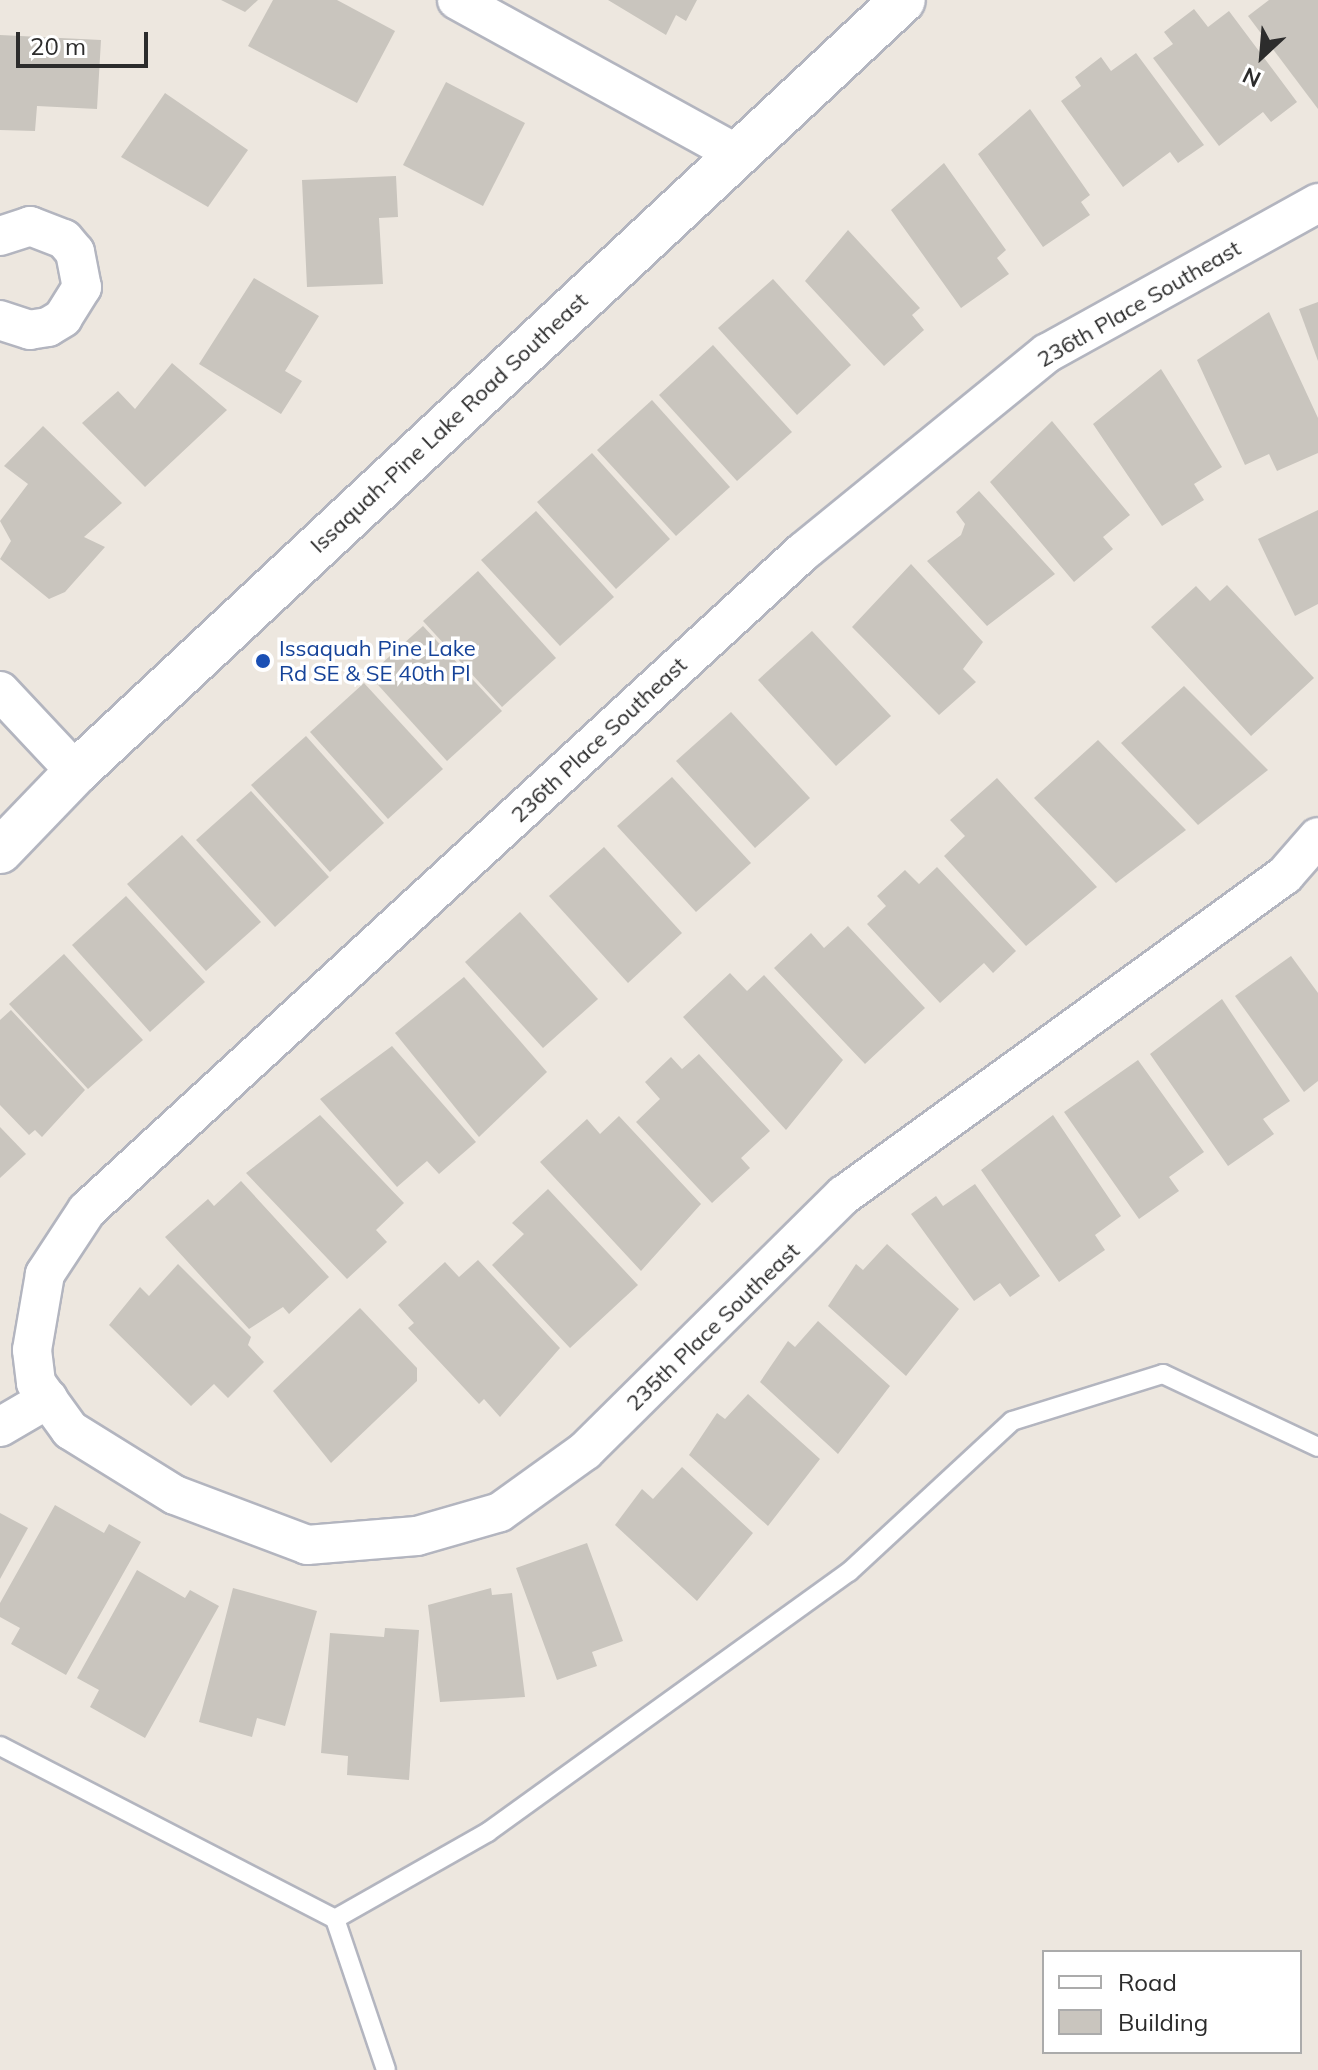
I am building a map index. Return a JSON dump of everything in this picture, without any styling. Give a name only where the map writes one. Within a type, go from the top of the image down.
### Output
[{"type":"main road","name":"Issaquah-Pine Lake Road Southeast","points":[[0,851],[76,772],[903,0]]},
{"type":"street","points":[[457,0],[737,154]]},
{"type":"street","name":"236th Place Southeast","points":[[48,1399],[36,1383],[32,1350],[45,1274],[87,1210],[828,531],[1047,353],[1318,203]]},
{"type":"street","points":[[0,236],[30,226],[64,239],[75,252],[82,287],[63,318],[48,327],[30,330],[0,320]]},
{"type":"street","points":[[0,691],[76,772]]},
{"type":"street","name":"235th Place Southeast","points":[[48,1399],[70,1430],[175,1495],[307,1545],[417,1536],[500,1512],[585,1451],[844,1195],[1285,875],[1318,837]]},
{"type":"street","points":[[0,1427],[48,1399]]},
{"type":"lane","points":[[335,1919],[488,1832],[849,1572],[1012,1421],[1163,1374],[1318,1447]]},
{"type":"lane","points":[[0,1746],[335,1919],[386,2070]]},
{"type":"building","points":[[221,0],[258,0],[245,12]]},
{"type":"building","points":[[273,0],[337,0],[395,31],[357,103],[248,46]]},
{"type":"building","points":[[608,0],[697,0],[686,21],[676,15],[666,35]]},
{"type":"building","points":[[1269,0],[1318,0],[1318,109],[1248,16]]},
{"type":"building","points":[[1194,9],[1208,27],[1229,11],[1297,102],[1271,122],[1263,112],[1219,146],[1153,58],[1173,44],[1164,32]]},
{"type":"building","points":[[0,35],[101,40],[97,109],[37,106],[35,131],[0,130]]},
{"type":"building","points":[[1136,53],[1204,145],[1178,163],[1170,152],[1123,187],[1061,101],[1081,86],[1075,77],[1101,57],[1111,71]]},
{"type":"building","points":[[446,82],[525,123],[483,206],[403,165]]},
{"type":"building","points":[[165,93],[248,150],[208,207],[121,157]]},
{"type":"building","points":[[1030,109],[1090,195],[1081,202],[1090,215],[1043,247],[978,154]]},
{"type":"building","points":[[944,163],[1006,250],[997,258],[1009,274],[961,308],[891,210]]},
{"type":"building","points":[[396,176],[398,217],[379,218],[383,284],[307,287],[302,180]]},
{"type":"building","points":[[848,230],[920,308],[912,315],[924,330],[884,366],[805,281]]},
{"type":"building","points":[[254,278],[319,316],[285,371],[302,381],[281,414],[199,364]]},
{"type":"building","points":[[773,279],[851,365],[797,415],[718,328]]},
{"type":"building","points":[[1318,302],[1318,361],[1299,309]]},
{"type":"building","points":[[1269,312],[1318,418],[1318,453],[1277,471],[1269,454],[1245,465],[1197,360]]},
{"type":"building","points":[[713,345],[792,432],[737,481],[659,395]]},
{"type":"building","points":[[172,363],[227,410],[145,487],[82,423],[118,391],[135,409]]},
{"type":"building","points":[[1161,369],[1222,467],[1194,484],[1204,500],[1162,526],[1093,424]]},
{"type":"building","points":[[652,400],[730,487],[676,536],[597,450]]},
{"type":"building","points":[[1052,421],[1130,515],[1103,537],[1113,549],[1074,582],[990,482]]},
{"type":"building","points":[[43,426],[122,503],[84,537],[105,547],[65,592],[49,599],[0,559],[11,541],[0,521],[28,484],[4,466]]},
{"type":"building","points":[[592,453],[670,539],[616,589],[537,502]]},
{"type":"building","points":[[979,491],[1055,574],[987,626],[927,561],[961,535],[965,524],[956,512]]},
{"type":"building","points":[[1318,510],[1318,604],[1295,616],[1258,539]]},
{"type":"building","points":[[536,511],[614,597],[560,646],[481,560]]},
{"type":"building","points":[[911,564],[983,642],[963,669],[976,682],[939,715],[852,627]]},
{"type":"building","points":[[478,571],[556,658],[502,707],[423,621]]},
{"type":"building","points":[[1227,585],[1314,678],[1251,736],[1151,627],[1196,586],[1210,601]]},
{"type":"building","points":[[423,626],[502,711],[447,761],[369,675]]},
{"type":"building","points":[[812,631],[891,716],[836,766],[758,680]]},
{"type":"building","points":[[364,683],[443,769],[388,819],[310,732]]},
{"type":"building","points":[[1184,686],[1268,770],[1198,825],[1121,743]]},
{"type":"building","points":[[731,712],[810,798],[755,848],[676,761]]},
{"type":"building","points":[[306,736],[384,823],[330,872],[251,785]]},
{"type":"building","points":[[1098,740],[1186,830],[1116,883],[1034,798]]},
{"type":"building","points":[[672,777],[751,863],[696,912],[617,826]]},
{"type":"building","points":[[997,778],[1097,887],[1026,946],[944,856],[965,836],[950,820]]},
{"type":"building","points":[[251,791],[329,877],[275,927],[196,840]]},
{"type":"building","points":[[182,835],[261,922],[206,971],[127,884]]},
{"type":"building","points":[[604,847],[682,933],[628,983],[549,896]]},
{"type":"building","points":[[937,867],[1016,951],[993,973],[984,963],[940,1003],[867,924],[886,906],[877,896],[905,870],[919,884]]},
{"type":"building","points":[[126,896],[205,982],[150,1032],[72,945]]},
{"type":"building","points":[[520,912],[598,999],[543,1048],[465,962]]},
{"type":"building","points":[[848,926],[925,1008],[865,1064],[774,968],[811,933],[824,948]]},
{"type":"building","points":[[64,954],[143,1040],[88,1089],[9,1004]]},
{"type":"building","points":[[1291,956],[1318,993],[1318,1081],[1304,1092],[1235,996]]},
{"type":"building","points":[[730,973],[747,991],[764,975],[843,1060],[786,1130],[683,1017]]},
{"type":"building","points":[[464,977],[547,1072],[479,1137],[395,1033]]},
{"type":"building","points":[[1222,999],[1290,1101],[1263,1119],[1274,1134],[1228,1166],[1150,1054]]},
{"type":"building","points":[[11,1010],[85,1090],[42,1137],[35,1130],[29,1135],[0,1105],[0,1020]]},
{"type":"building","points":[[392,1046],[476,1142],[439,1174],[427,1161],[397,1187],[320,1099]]},
{"type":"building","points":[[699,1054],[770,1131],[741,1158],[750,1168],[712,1203],[636,1122],[660,1099],[645,1082],[671,1057],[682,1069]]},
{"type":"building","points":[[1138,1060],[1204,1152],[1169,1177],[1179,1191],[1139,1219],[1064,1112]]},
{"type":"building","points":[[320,1115],[404,1203],[376,1230],[387,1242],[347,1279],[246,1173]]},
{"type":"building","points":[[1053,1115],[1121,1216],[1095,1235],[1105,1250],[1059,1282],[981,1170]]},
{"type":"building","points":[[619,1116],[701,1204],[641,1271],[540,1162],[587,1119],[600,1134]]},
{"type":"building","points":[[0,1127],[26,1154],[0,1178]]},
{"type":"building","points":[[241,1181],[329,1277],[289,1314],[283,1307],[249,1329],[165,1237],[208,1199],[214,1206]]},
{"type":"building","points":[[975,1184],[1040,1276],[1010,1297],[1000,1283],[974,1301],[911,1214],[936,1196],[943,1206]]},
{"type":"building","points":[[548,1189],[638,1285],[570,1348],[492,1265],[524,1234],[512,1223]]},
{"type":"building","points":[[887,1244],[959,1309],[906,1376],[828,1306],[856,1264],[863,1270]]},
{"type":"building","points":[[478,1260],[560,1348],[500,1417],[484,1399],[479,1404],[408,1328],[414,1323],[398,1305],[445,1262],[459,1277]]},
{"type":"building","points":[[178,1264],[251,1337],[248,1345],[264,1362],[228,1398],[214,1384],[191,1406],[109,1325],[140,1287],[149,1296]]},
{"type":"building","points":[[360,1308],[417,1368],[417,1381],[331,1463],[273,1391]]},
{"type":"building","points":[[818,1321],[890,1386],[838,1454],[760,1382],[788,1341],[795,1347]]},
{"type":"building","points":[[748,1394],[820,1459],[768,1526],[689,1455],[717,1413],[725,1419]]},
{"type":"building","points":[[682,1467],[753,1533],[697,1601],[615,1525],[642,1489],[653,1499]]},
{"type":"building","points":[[55,1505],[104,1533],[109,1524],[141,1542],[66,1675],[11,1644],[20,1628],[0,1617],[0,1603]]},
{"type":"building","points":[[0,1513],[28,1528],[0,1579]]},
{"type":"building","points":[[587,1543],[623,1641],[592,1652],[597,1666],[557,1680],[516,1568]]},
{"type":"building","points":[[137,1570],[185,1598],[190,1590],[219,1606],[145,1738],[90,1707],[99,1690],[77,1678]]},
{"type":"building","points":[[233,1588],[317,1611],[285,1726],[257,1718],[252,1737],[199,1722]]},
{"type":"building","points":[[491,1588],[492,1595],[512,1593],[525,1697],[440,1702],[428,1605]]},
{"type":"building","points":[[385,1628],[419,1630],[409,1780],[347,1775],[348,1756],[321,1753],[330,1633],[384,1637]]},
{"type":"place","name":"Issaquah Pine Lake Rd SE & SE 40th Pl","points":[[263,661]]}]
